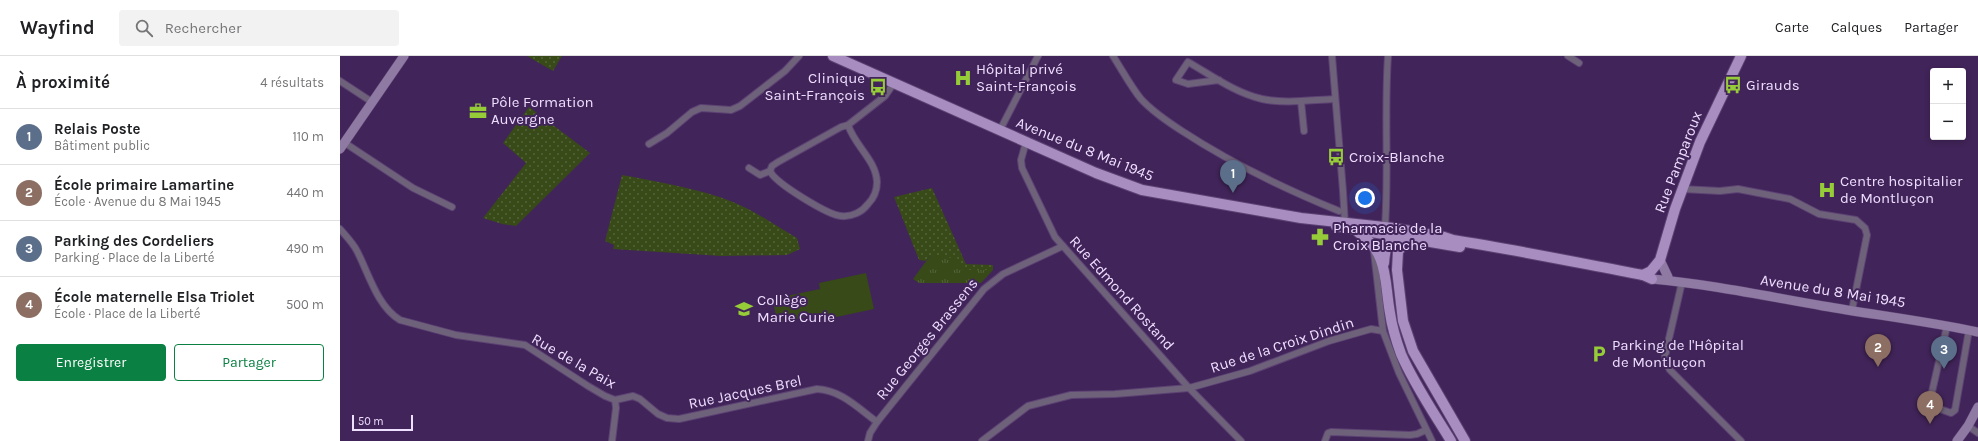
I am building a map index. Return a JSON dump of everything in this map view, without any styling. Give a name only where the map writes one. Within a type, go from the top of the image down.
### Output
[{"type":"main road","points":[[342,146],[404,56]]},
{"type":"main road","name":"Avenue du 8 Mai 1945","points":[[833,56],[1096,173],[1142,190],[1301,218],[1341,222],[1409,239],[1536,260],[1556,259]]},
{"type":"main road","name":"Rue Pamparoux","points":[[1648,275],[1660,260],[1682,189],[1700,142],[1741,56]]},
{"type":"main road","name":"Avenue du 8 Mai 1945","points":[[1341,222],[1354,230],[1387,234],[1444,236],[1453,240],[1537,254],[1556,259],[1682,282],[1974,331]]},
{"type":"main road","points":[[1354,230],[1373,244],[1384,263]]},
{"type":"main road","points":[[1387,234],[1384,263],[1393,330],[1407,367],[1451,441]]},
{"type":"main road","points":[[1387,234],[1397,270],[1403,321],[1413,351],[1465,441]]},
{"type":"main road","points":[[1397,270],[1398,251],[1409,239]]},
{"type":"main road","points":[[1660,260],[1668,277]]},
{"type":"main road","name":"Avenue du 8 Mai 1945","points":[[1648,275],[1668,277],[1682,282]]},
{"type":"main road","points":[[1957,441],[1968,426],[1978,407]]},
{"type":"street","points":[[649,144],[667,133],[692,112],[701,108],[731,110],[740,106],[785,71],[799,56]]},
{"type":"street","points":[[1000,130],[1038,56]]},
{"type":"street","points":[[1113,56],[1141,99],[1163,118],[1197,141],[1253,172],[1305,198],[1341,222]]},
{"type":"street","points":[[1332,56],[1344,191],[1341,222]]},
{"type":"street","points":[[1387,234],[1385,95],[1388,56]]},
{"type":"street","points":[[1568,56],[1579,62]]},
{"type":"street","points":[[1219,80],[1188,84],[1176,80],[1188,62],[1241,92],[1261,99],[1281,102],[1335,99]]},
{"type":"street","points":[[340,81],[372,102]]},
{"type":"street","points":[[749,168],[760,175],[770,171],[772,166],[778,162],[841,127],[848,125],[885,96],[894,83]]},
{"type":"street","points":[[1301,101],[1304,131]]},
{"type":"street","points":[[770,171],[772,176],[780,182],[832,214],[843,216],[854,215],[864,210],[876,192],[876,177],[871,163],[851,134],[848,125]]},
{"type":"street","name":"Rue Edmond Rostand","points":[[1026,142],[1021,160],[1022,168],[1055,236],[1189,388],[1241,441]]},
{"type":"street","points":[[342,146],[412,188],[452,207]]},
{"type":"street","points":[[1682,189],[1720,192],[1738,189],[1790,199],[1819,214],[1856,220],[1861,223],[1865,228],[1867,235],[1852,310]]},
{"type":"street","points":[[1341,222],[1344,191]]},
{"type":"street","name":"Rue de la Paix","points":[[340,229],[356,250],[381,299],[394,316],[400,320],[456,335],[525,345],[588,386],[615,400],[616,408],[612,441]]},
{"type":"street","points":[[1373,244],[1383,331],[1399,374],[1432,441]]},
{"type":"street","name":"Rue Georges Brassens","points":[[868,441],[877,422],[984,289],[993,280],[1063,246]]},
{"type":"street","points":[[1682,282],[1665,356],[1666,363],[1670,370],[1741,441]]},
{"type":"street","points":[[1947,326],[1929,406],[1951,413],[1954,410],[1974,331]]},
{"type":"street","name":"Rue de la Croix Dindin","points":[[982,441],[1028,406],[1071,395],[1115,394],[1189,388],[1250,371],[1336,339],[1371,329],[1383,331]]},
{"type":"street","name":"Rue Jacques Brel","points":[[615,400],[633,396],[640,399],[658,414],[668,418],[679,419],[817,390],[829,390],[840,394],[877,422]]},
{"type":"street","points":[[1968,426],[1978,433]]},
{"type":"street","points":[[1326,441],[1328,433],[1331,432],[1410,435],[1426,430]]},
{"type":"green space","points":[[527,56],[562,56],[553,71]]},
{"type":"green space","points":[[529,107],[590,153],[516,226],[502,224],[483,218],[526,163],[503,143]]},
{"type":"green space","points":[[622,175],[692,189],[733,202],[757,214],[797,238],[800,249],[787,255],[721,256],[613,249],[614,245],[605,241]]},
{"type":"green space","points":[[932,188],[966,264],[993,265],[993,270],[963,270],[930,256],[926,261],[919,260],[894,197]]},
{"type":"green space","points":[[930,256],[952,258],[963,270],[993,270],[981,283],[919,283],[913,279]]},
{"type":"green space","points":[[866,273],[874,309],[827,319],[825,313],[778,323],[772,299],[820,289],[819,283]]},
{"type":"place","name":"Hôpital privé Saint-François","points":[[963,78]]},
{"type":"place","name":"Girauds","points":[[1733,85]]},
{"type":"place","name":"Clinique Saint-François","points":[[878,87]]},
{"type":"place","name":"Pôle Formation Auvergne","points":[[478,111]]},
{"type":"place","name":"Croix-Blanche","points":[[1336,157]]},
{"type":"place","name":"Centre hospitalier de Montluçon","points":[[1827,190]]},
{"type":"place","name":"Relais Poste","points":[[1233,193]]},
{"type":"place","name":"Pharmacie de la Croix Blanche","points":[[1320,237]]},
{"type":"place","name":"Collège Marie Curie","points":[[744,309]]},
{"type":"place","name":"Parking de l'Hôpital de Montluçon","points":[[1599,354]]},
{"type":"place","name":"École primaire Lamartine","points":[[1878,367]]},
{"type":"place","name":"Parking des Cordeliers","points":[[1944,369]]},
{"type":"place","name":"École maternelle Elsa Triolet","points":[[1930,424]]}]
